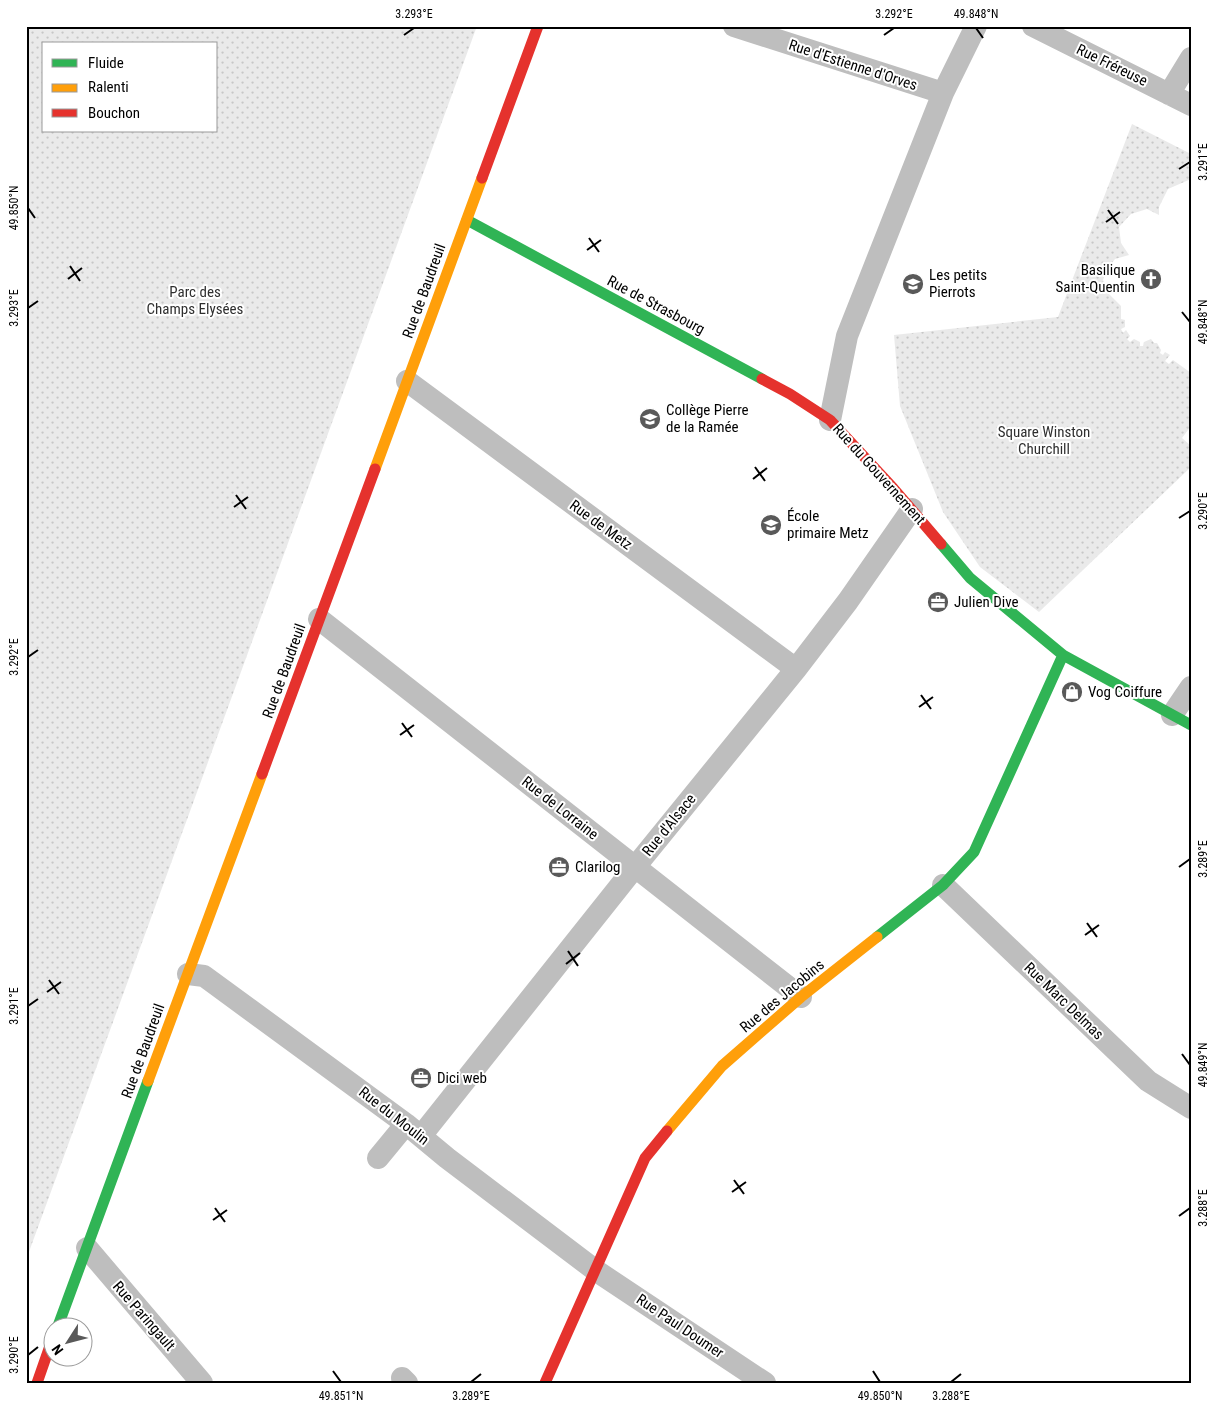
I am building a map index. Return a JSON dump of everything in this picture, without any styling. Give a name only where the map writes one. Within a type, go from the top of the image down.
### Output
[{"type":"street","name":"Rue de Baudreuil","points":[[62,1316],[538,26]]},
{"type":"street","name":"Rue d'Estienne d'Orves","points":[[734,26],[942,94]]},
{"type":"street","name":"Rue du Gouvernement","points":[[976,26],[942,94],[847,336],[830,420],[912,509],[970,578],[1063,655],[1182,720]]},
{"type":"street","name":"Rue Fréreuse","points":[[1033,26],[1191,105]]},
{"type":"street","points":[[1169,94],[1191,58]]},
{"type":"street","name":"Rue de Strasbourg","points":[[466,220],[781,389],[830,420]]},
{"type":"street","name":"Rue de Metz","points":[[407,381],[796,669]]},
{"type":"street","name":"Rue d'Alsace","points":[[378,1158],[413,1130],[635,867],[796,669],[848,601],[912,509]]},
{"type":"street","name":"Rue de Lorraine","points":[[319,619],[801,997]]},
{"type":"street","name":"Rue des Jacobins","points":[[545,1383],[645,1158],[722,1066],[801,997],[943,885],[974,852],[1063,655]]},
{"type":"street","points":[[1182,720],[1191,687]]},
{"type":"street","name":"Rue Marc Delmas","points":[[943,885],[1148,1081],[1191,1108]]},
{"type":"street","name":"Rue du Moulin","points":[[188,974],[204,976],[413,1130],[595,1270]]},
{"type":"street","name":"Rue Paringault","points":[[86,1248],[202,1383]]},
{"type":"street","name":"Rue Paul Doumer","points":[[595,1270],[765,1383]]},
{"type":"street","points":[[37,1383],[43,1366]]},
{"type":"green space","name":"Parc des Champs Elysées","points":[[26,26],[477,26],[26,1260]]},
{"type":"green space","name":"Square Winston Churchill","points":[[1132,124],[1191,154],[1191,179],[1168,189],[1159,207],[1159,215],[1147,209],[1131,214],[1119,227],[1121,243],[1129,255],[1115,259],[1103,280],[1109,294],[1121,306],[1121,319],[1125,320],[1125,327],[1121,329],[1123,333],[1126,330],[1130,336],[1127,339],[1130,342],[1134,339],[1140,342],[1140,346],[1143,346],[1144,342],[1151,339],[1154,343],[1157,343],[1161,350],[1160,353],[1163,355],[1165,352],[1170,355],[1165,361],[1169,364],[1173,360],[1191,373],[1191,426],[1182,438],[1191,446],[1191,467],[1039,612],[980,567],[943,512],[900,406],[894,335],[1058,317]]},
{"type":"traffic: fast","points":[[467,220],[762,379]]},
{"type":"traffic: fast","points":[[941,544],[970,578],[1063,655],[1191,725]]},
{"type":"traffic: fast","points":[[877,937],[943,885],[974,852],[1063,655]]},
{"type":"traffic: fast","points":[[62,1316],[148,1081]]},
{"type":"traffic: slow","points":[[375,469],[482,178]]},
{"type":"traffic: slow","points":[[148,1081],[262,774]]},
{"type":"traffic: slow","points":[[667,1131],[722,1066],[801,997],[877,937]]},
{"type":"traffic: jam","points":[[482,178],[538,26]]},
{"type":"traffic: jam","points":[[762,379],[790,394],[830,420],[893,488],[941,544]]},
{"type":"traffic: jam","points":[[262,774],[375,469]]},
{"type":"traffic: jam","points":[[545,1383],[645,1158],[667,1131]]},
{"type":"traffic: jam","points":[[37,1383],[43,1366]]},
{"type":"place","name":"Basilique Saint-Quentin","points":[[1151,279]]},
{"type":"place","name":"Les petits Pierrots","points":[[913,284]]},
{"type":"place","name":"Collège Pierre de la Ramée","points":[[650,419]]},
{"type":"place","name":"École primaire Metz","points":[[771,525]]},
{"type":"place","name":"Julien Dive","points":[[938,602]]},
{"type":"place","name":"Vog Coiffure","points":[[1072,692]]},
{"type":"place","name":"Clarilog","points":[[559,867]]},
{"type":"place","name":"Dici web","points":[[421,1078]]}]
